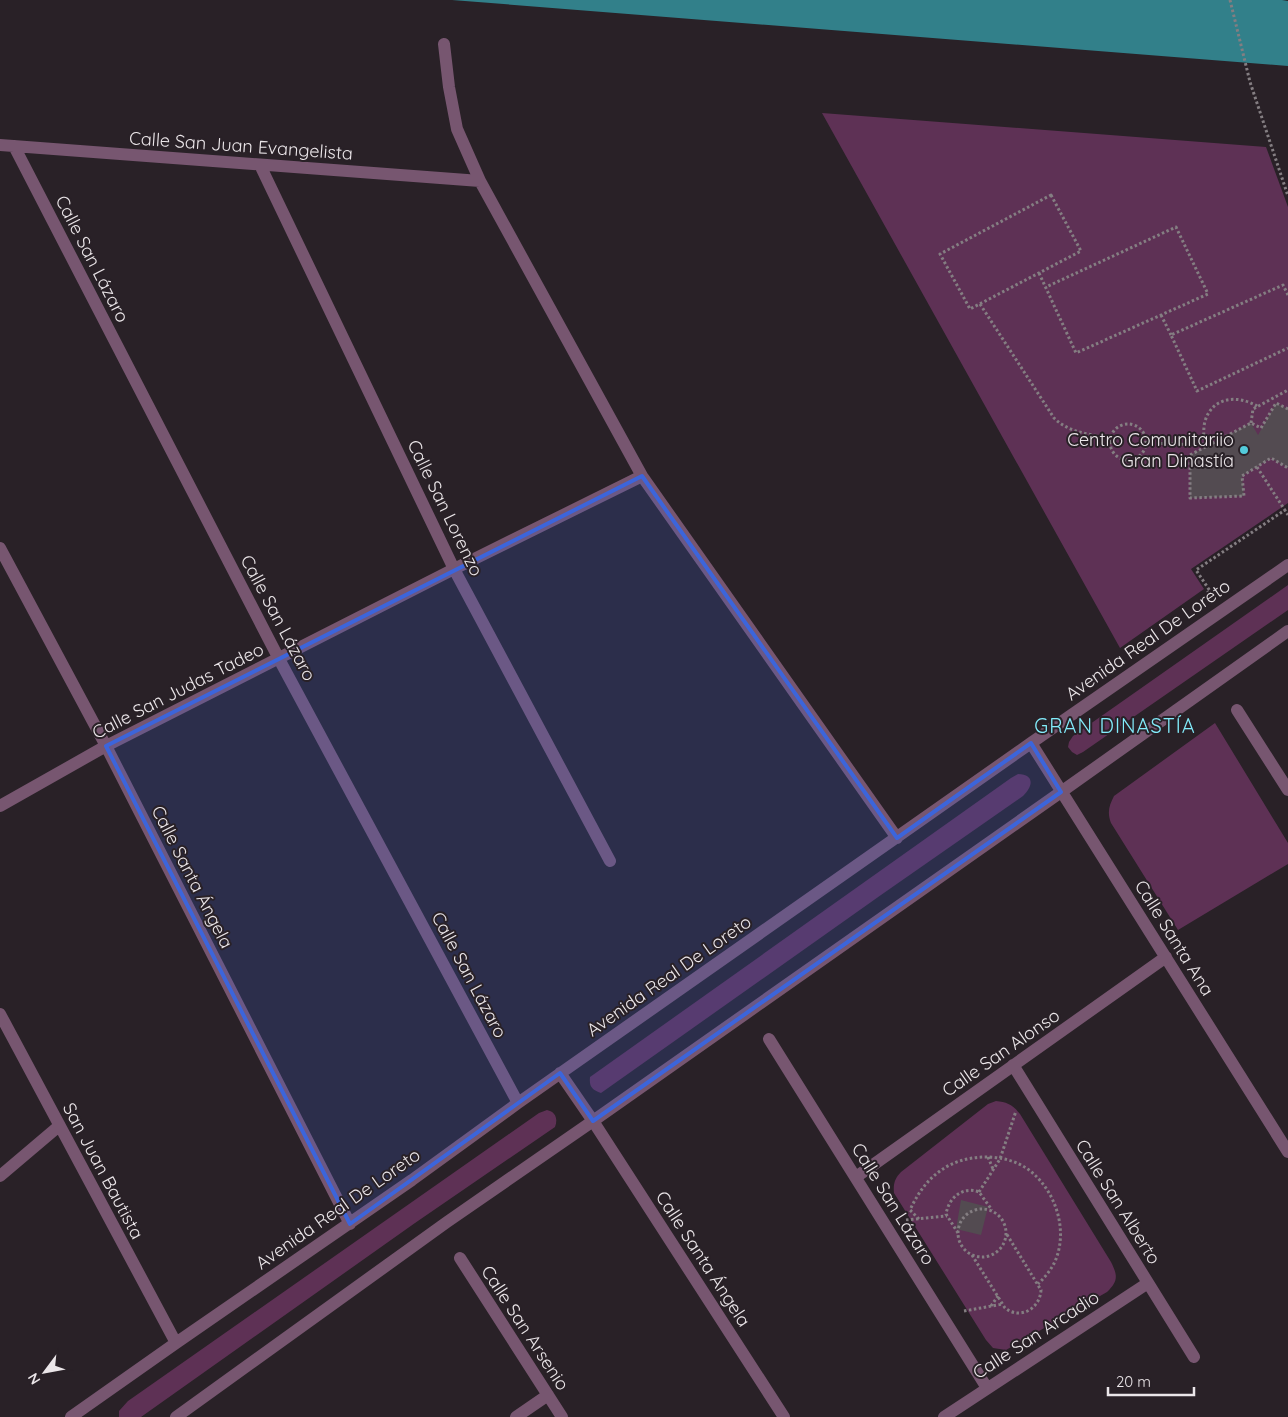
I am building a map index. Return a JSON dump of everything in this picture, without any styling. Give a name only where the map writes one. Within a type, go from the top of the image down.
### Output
[{"type":"street","points":[[444,44],[449,87],[458,130],[480,181],[642,476],[897,838]]},
{"type":"street","name":"Calle San Juan Evangelista","points":[[0,145],[480,181]]},
{"type":"street","name":"Calle San Lázaro","points":[[14,146],[279,659],[518,1103]]},
{"type":"street","name":"Calle San Lorenzo","points":[[260,165],[454,569],[610,861]]},
{"type":"street","name":"Calle San Judas Tadeo","points":[[0,806],[106,746],[454,569],[642,476]]},
{"type":"street","name":"Calle Santa Ángela","points":[[0,548],[106,746],[350,1224]]},
{"type":"street","name":"Avenida Real De Loreto","points":[[71,1417],[350,1224],[560,1073],[1288,565]]},
{"type":"street","points":[[176,1417],[447,1222],[1288,631]]},
{"type":"street","points":[[1237,710],[1288,790]]},
{"type":"street","name":"Calle Santa Ana","points":[[1031,743],[1288,1152]]},
{"type":"street","name":"Calle San Alonso","points":[[856,1177],[1166,957]]},
{"type":"street","name":"San Juan Bautista","points":[[0,1014],[176,1343]]},
{"type":"street","name":"Calle San Lázaro","points":[[769,1039],[987,1388]]},
{"type":"street","name":"Calle San Alberto","points":[[1013,1065],[1194,1357]]},
{"type":"street","name":"Calle Santa Ángela","points":[[560,1073],[784,1417]]},
{"type":"street","points":[[0,1176],[59,1126]]},
{"type":"street","name":"Calle San Arsenio","points":[[460,1258],[562,1417]]},
{"type":"street","name":"Calle San Arcadio","points":[[944,1417],[1148,1283]]},
{"type":"street","points":[[516,1417],[548,1395]]},
{"type":"path","points":[[1230,0],[1250,82],[1288,196]]},
{"type":"path","points":[[1052,195],[1081,250],[1039,273],[970,310],[940,254],[1052,195]]},
{"type":"path","points":[[1039,273],[1076,353],[1208,294],[1176,227],[1046,287]]},
{"type":"path","points":[[1171,335],[1284,285],[1288,295]]},
{"type":"path","points":[[980,304],[1054,418],[1069,429],[1110,438]]},
{"type":"path","points":[[1161,315],[1197,391],[1288,348]]},
{"type":"path","points":[[1251,423],[1253,409],[1288,390]]},
{"type":"path","points":[[1204,445],[1204,426],[1206,419],[1215,406],[1226,400],[1234,399],[1257,406]]},
{"type":"path","points":[[1251,423],[1261,428],[1276,402],[1288,409]]},
{"type":"path","points":[[1251,423],[1190,455],[1190,498],[1244,496],[1242,476],[1270,458],[1288,468]]},
{"type":"path","points":[[1121,425],[1134,425],[1143,432],[1146,443],[1141,454],[1131,460],[1126,460],[1115,455],[1110,438],[1113,432],[1121,425]]},
{"type":"path","points":[[1146,443],[1210,445]]},
{"type":"path","points":[[1257,467],[1287,509],[1288,515]]},
{"type":"path","points":[[1202,597],[1210,591],[1196,570],[1287,509]]},
{"type":"path","points":[[980,1192],[1000,1158],[1025,1084]]},
{"type":"path","points":[[988,1157],[994,1169]]},
{"type":"path","points":[[920,1219],[910,1210],[917,1195],[940,1171],[954,1163],[967,1159],[988,1157],[1017,1163],[1038,1178],[1046,1187],[1058,1212],[1060,1235],[1056,1259],[1045,1277],[1038,1284]]},
{"type":"path","points":[[958,1233],[946,1214],[949,1203],[960,1192],[969,1190],[980,1192],[992,1211],[1003,1220],[1007,1236],[1000,1250],[993,1255],[986,1257],[972,1255]]},
{"type":"path","points":[[992,1211],[982,1208],[967,1213],[958,1226],[959,1242],[972,1255],[1008,1310],[1020,1314],[1030,1311],[1034,1307],[1041,1294],[1041,1290],[1006,1233]]},
{"type":"path","points":[[884,1221],[947,1216]]},
{"type":"path","points":[[1033,1275],[1045,1277]]},
{"type":"path","points":[[991,1306],[998,1296]]},
{"type":"path","points":[[942,1315],[1003,1304]]},
{"type":"highlighted area","points":[[642,476],[897,838],[1031,743],[1061,792],[593,1121],[560,1073],[350,1224],[106,746]]},
{"type":"shaded area","points":[[822,113],[1266,147],[1288,207],[1288,503],[1191,569],[1204,589],[1120,648]]},
{"type":"shaded area","points":[[1288,585],[1288,610],[1083,752],[1077,755],[1068,747],[1073,736]]},
{"type":"shaded area","points":[[1215,723],[1288,843],[1288,864],[1178,930],[1111,823],[1109,809],[1114,796]]},
{"type":"shaded area","points":[[1018,774],[1027,776],[1031,782],[1029,789],[1023,796],[601,1093],[592,1088],[590,1077]]},
{"type":"shaded area","points":[[996,1101],[1010,1104],[1020,1114],[1111,1262],[1116,1275],[1113,1285],[1107,1292],[1006,1350],[993,1348],[986,1340],[894,1193],[895,1181],[901,1172],[988,1104]]},
{"type":"shaded area","points":[[547,1110],[556,1116],[555,1127],[415,1223],[141,1417],[119,1417],[119,1411],[128,1401],[539,1113]]},
{"type":"water","points":[[452,0],[1282,0],[1288,1],[1288,66]]},
{"type":"building","name":"Centro Comunitariio Gran Dinastía","points":[[1276,403],[1288,409],[1288,468],[1271,458],[1242,476],[1244,496],[1190,498],[1190,455],[1251,423],[1258,435]]},
{"type":"building","points":[[961,1200],[988,1207],[981,1235],[956,1229]]},
{"type":"place","name":"Centro Comunitariio Gran Dinastía","points":[[1244,450]]},
{"type":"district","name":"GRAN DINASTÍA","points":[[1115,726]]}]
